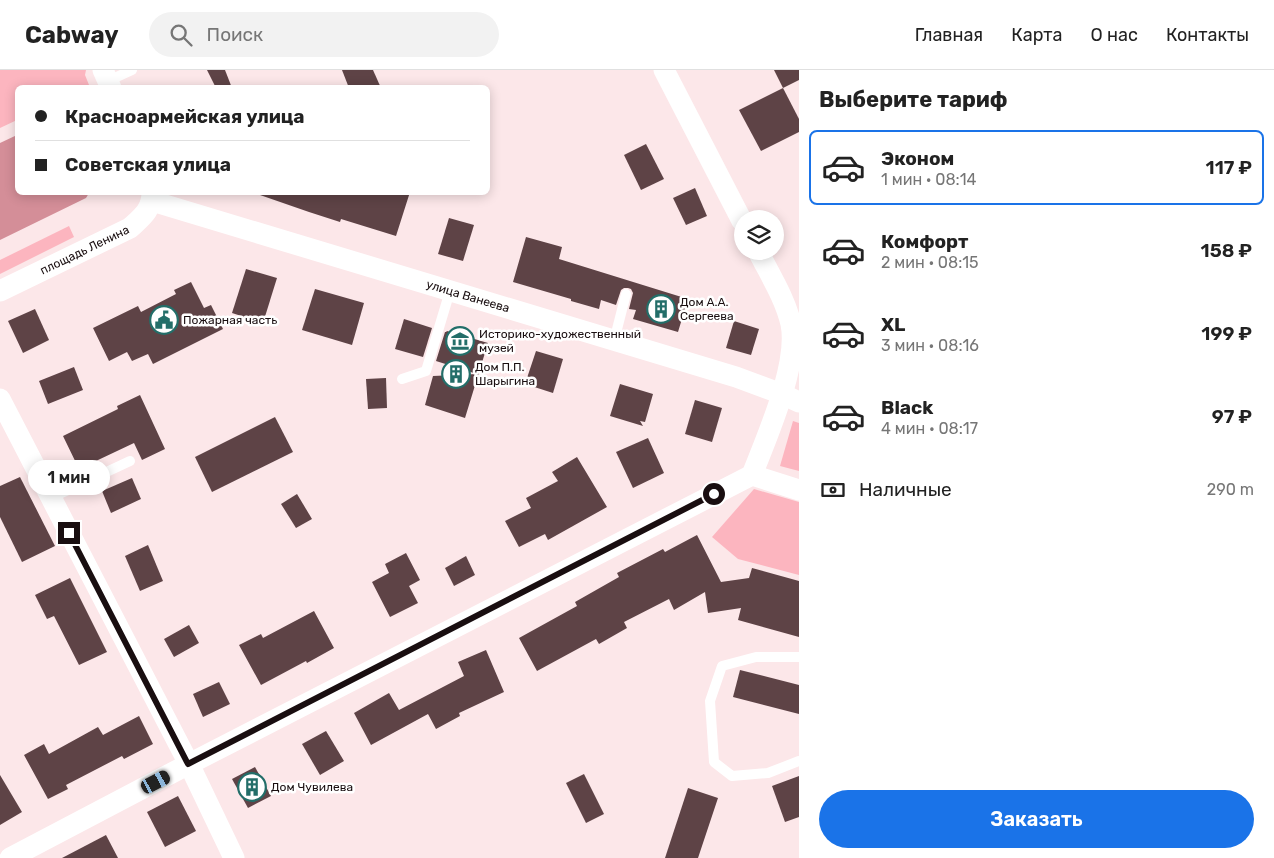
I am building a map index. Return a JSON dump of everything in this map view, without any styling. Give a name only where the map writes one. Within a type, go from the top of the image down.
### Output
[{"type":"street","points":[[664,70],[736,210]]},
{"type":"street","name":"площадь Ленина","points":[[0,291],[130,228],[144,216],[152,197]]},
{"type":"street","name":"улица Ванеева","points":[[152,197],[450,291],[736,378],[791,398]]},
{"type":"street","points":[[10,858],[188,764],[752,475],[791,398],[788,372],[793,342],[792,326],[786,307],[762,260]]},
{"type":"street","points":[[0,400],[188,764],[234,858]]},
{"type":"street","points":[[752,475],[799,490]]},
{"type":"lane","points":[[107,80],[132,70]]},
{"type":"lane","points":[[402,380],[426,371],[450,291]]},
{"type":"lane","points":[[614,340],[626,294]]},
{"type":"lane","points":[[51,498],[130,461]]},
{"type":"lane","points":[[799,657],[756,657],[722,666],[710,701],[714,762],[732,776],[768,773],[799,761]]},
{"type":"shaded area","points":[[0,70],[86,70],[85,75],[89,85],[15,85],[15,121],[0,128]]},
{"type":"shaded area","points":[[15,136],[15,195],[88,195],[86,198],[0,240],[0,143]]},
{"type":"shaded area","points":[[69,226],[74,237],[0,274],[0,260]]},
{"type":"shaded area","points":[[793,421],[799,423],[799,471],[780,466]]},
{"type":"shaded area","points":[[754,489],[799,502],[799,575],[738,559],[712,537]]},
{"type":"building","points":[[207,70],[225,70],[231,85],[214,85]]},
{"type":"building","points":[[342,70],[373,70],[380,85],[348,85]]},
{"type":"building","points":[[774,70],[799,70],[799,80],[783,88]]},
{"type":"building","points":[[783,88],[799,119],[799,132],[761,151],[739,110]]},
{"type":"building","points":[[646,144],[664,179],[641,190],[624,155]]},
{"type":"building","points":[[695,188],[707,216],[686,225],[673,198]]},
{"type":"building","points":[[260,195],[409,195],[396,236],[341,219],[340,222]]},
{"type":"building","points":[[449,218],[474,225],[463,261],[438,254]]},
{"type":"building","points":[[526,237],[562,247],[559,259],[688,299],[678,332],[633,319],[636,310],[629,309],[633,293],[628,288],[621,290],[616,305],[601,300],[599,309],[513,282]]},
{"type":"building","points":[[246,269],[277,278],[263,323],[232,313]]},
{"type":"building","name":"Пожарная часть","points":[[191,282],[204,308],[211,305],[223,329],[153,364],[148,354],[132,361],[127,352],[109,361],[93,328],[138,306],[141,312],[176,294],[174,290]]},
{"type":"building","points":[[315,289],[364,303],[352,345],[302,330]]},
{"type":"building","points":[[35,309],[49,340],[23,353],[8,321]]},
{"type":"building","points":[[404,319],[432,328],[423,357],[395,349]]},
{"type":"building","points":[[734,321],[759,329],[751,355],[726,348]]},
{"type":"building","name":"Дом П.П. Шарыгина","points":[[445,332],[488,343],[465,418],[425,405],[433,376],[477,374],[436,361]]},
{"type":"building","points":[[536,351],[563,359],[553,393],[525,384]]},
{"type":"building","points":[[74,367],[83,390],[48,404],[39,381]]},
{"type":"building","points":[[386,378],[387,408],[368,409],[366,379]]},
{"type":"building","points":[[620,384],[653,394],[645,422],[640,421],[643,426],[610,416]]},
{"type":"building","points":[[140,395],[165,449],[142,460],[134,443],[79,469],[63,436],[118,409],[117,406]]},
{"type":"building","points":[[695,400],[722,408],[712,442],[685,434]]},
{"type":"building","points":[[275,417],[293,452],[212,492],[195,457]]},
{"type":"building","points":[[648,438],[664,473],[633,488],[616,452]]},
{"type":"building","points":[[577,457],[607,507],[548,540],[545,534],[519,547],[505,521],[531,508],[526,498],[558,481],[552,472]]},
{"type":"building","points":[[20,477],[55,546],[22,562],[0,517],[0,486]]},
{"type":"building","points":[[132,478],[141,499],[111,513],[102,491]]},
{"type":"building","points":[[297,494],[312,519],[296,528],[281,504]]},
{"type":"building","points":[[697,535],[721,582],[749,578],[752,568],[799,581],[799,637],[738,620],[741,608],[708,613],[705,592],[674,610],[669,599],[624,622],[627,628],[599,644],[596,639],[537,671],[519,638],[577,606],[575,602],[619,577],[617,573],[663,549],[665,552]]},
{"type":"building","points":[[148,545],[163,581],[140,591],[125,556]]},
{"type":"building","points":[[406,553],[420,580],[409,586],[418,603],[390,617],[372,582],[389,573],[385,564]]},
{"type":"building","points":[[466,556],[475,575],[454,586],[445,568]]},
{"type":"building","points":[[70,578],[107,652],[79,665],[54,616],[47,619],[35,595]]},
{"type":"building","points":[[314,611],[334,648],[261,685],[239,645],[261,634],[263,638]]},
{"type":"building","points":[[189,625],[199,643],[174,657],[164,639]]},
{"type":"building","points":[[486,650],[504,692],[459,713],[460,716],[436,729],[428,714],[371,745],[354,713],[389,693],[399,710],[464,676],[458,662]]},
{"type":"building","points":[[740,670],[799,685],[799,714],[733,697]]},
{"type":"building","points":[[219,682],[230,704],[203,717],[193,694]]},
{"type":"building","points":[[139,716],[153,744],[124,759],[122,756],[66,785],[68,789],[48,799],[24,755],[44,744],[49,754],[98,727],[103,735]]},
{"type":"building","points":[[326,731],[344,761],[320,775],[302,744]]},
{"type":"building","name":"Дом Чувилева","points":[[255,767],[271,796],[248,808],[232,779]]},
{"type":"building","points":[[584,774],[604,814],[586,823],[566,783]]},
{"type":"building","points":[[0,775],[22,812],[0,825]]},
{"type":"building","points":[[799,776],[799,817],[785,822],[772,786]]},
{"type":"building","points":[[688,788],[718,798],[698,858],[665,858]]},
{"type":"building","points":[[178,796],[196,831],[165,847],[147,812]]},
{"type":"building","points":[[106,835],[118,858],[62,858]]},
{"type":"place","name":"Дом А.А. Сергеева","points":[[661,309]]},
{"type":"place","name":"Пожарная часть","points":[[164,320]]},
{"type":"place","name":"Историко-художественный музей","points":[[460,341]]},
{"type":"place","name":"Дом П.П. Шарыгина","points":[[456,374]]},
{"type":"place","name":"Дом Чувилева","points":[[252,787]]},
{"type":"route","points":[[69,533],[188,764],[714,494]]}]
